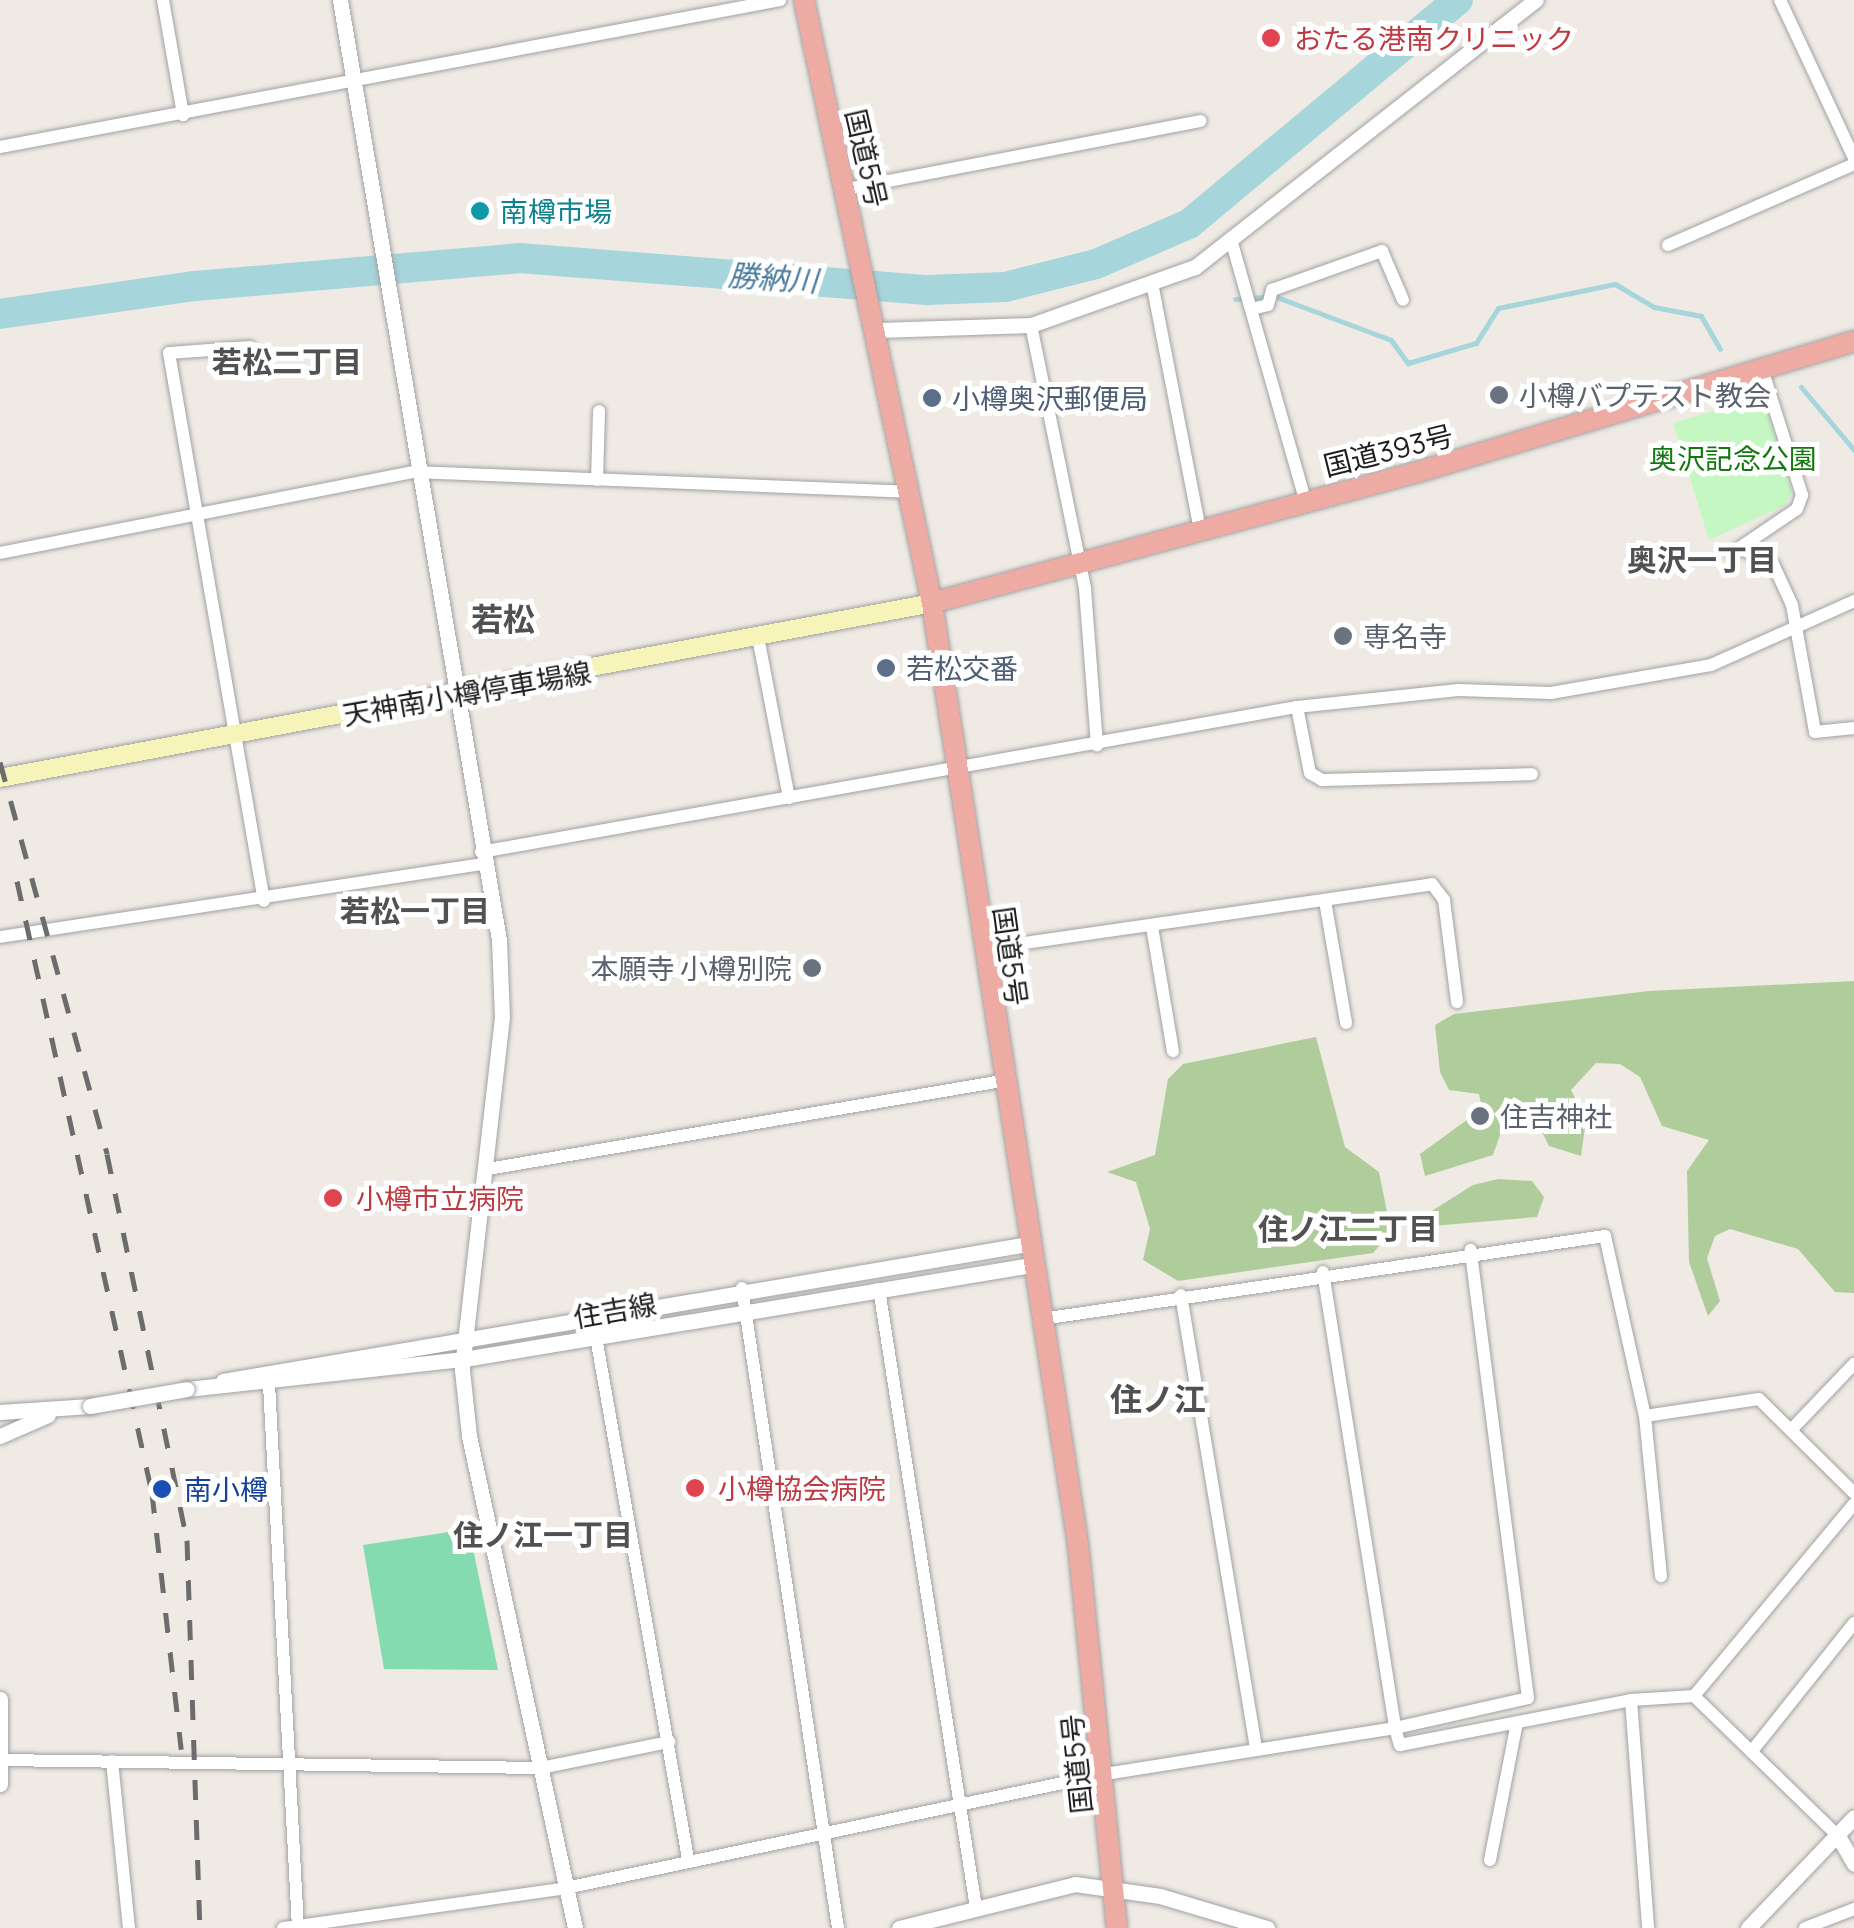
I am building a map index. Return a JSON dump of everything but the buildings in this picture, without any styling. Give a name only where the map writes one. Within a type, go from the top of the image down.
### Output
[{"type":"highway","name":"国道5号","points":[[804,0],[878,330],[932,603],[1002,1081],[1042,1319],[1105,1774],[1117,1928]]},
{"type":"highway","name":"国道393号","points":[[932,603],[1763,372],[1854,341]]},
{"type":"main road","name":"天神南小樽停車場線","points":[[0,778],[932,603]]},
{"type":"street","points":[[163,0],[183,115]]},
{"type":"street","points":[[340,0],[414,472],[482,858],[502,1017],[472,1334],[464,1359],[469,1436],[575,1928]]},
{"type":"street","points":[[0,148],[356,87],[780,0]]},
{"type":"street","points":[[878,330],[1031,324],[1152,284],[1232,242],[1536,0]]},
{"type":"street","points":[[1668,245],[1854,161],[1780,0]]},
{"type":"street","points":[[846,190],[1201,121]]},
{"type":"street","points":[[1232,242],[1305,499]]},
{"type":"street","points":[[1252,308],[1268,305],[1272,290],[1382,251],[1404,300]]},
{"type":"street","points":[[1152,284],[1200,529]]},
{"type":"street","points":[[1031,324],[1080,561],[1098,746]]},
{"type":"street","points":[[250,347],[169,353],[192,517],[264,901]]},
{"type":"street","points":[[1763,372],[1802,495],[1796,509],[1736,550],[1773,564],[1797,630],[1815,732],[1854,728]]},
{"type":"street","points":[[597,480],[599,411]]},
{"type":"street","points":[[0,553],[414,472],[908,492]]},
{"type":"street","points":[[0,937],[264,901],[789,798],[1297,708],[1458,690],[1551,693],[1711,665],[1797,630],[1854,600]]},
{"type":"street","points":[[758,637],[789,798]]},
{"type":"street","points":[[1297,708],[1310,773],[1322,780],[1532,774]]},
{"type":"street","points":[[983,949],[1432,884],[1444,900],[1457,1002]]},
{"type":"street","points":[[1324,900],[1346,1023]]},
{"type":"street","points":[[1152,927],[1173,1051]]},
{"type":"street","points":[[488,1170],[1002,1081]]},
{"type":"street","points":[[1042,1319],[1471,1250],[1605,1236],[1645,1416],[1662,1576]]},
{"type":"street","points":[[269,1384],[291,1763],[293,1928],[566,1888],[688,1859],[1105,1774],[1395,1728],[1528,1698],[1471,1250]]},
{"type":"street","name":"住吉線","points":[[196,1388],[263,1368],[742,1288],[1029,1254]]},
{"type":"street","name":"住吉線","points":[[0,1412],[52,1413],[196,1388],[269,1384],[464,1359],[880,1289],[1029,1254]]},
{"type":"street","points":[[1323,1272],[1400,1745],[1516,1727],[1631,1700],[1694,1696],[1854,1504]]},
{"type":"street","points":[[742,1288],[828,1831],[838,1928]]},
{"type":"street","points":[[880,1289],[976,1908]]},
{"type":"street","points":[[1181,1294],[1256,1750]]},
{"type":"street","points":[[596,1337],[688,1859]]},
{"type":"street","points":[[1792,1429],[1854,1364]]},
{"type":"street","points":[[1645,1416],[1759,1398],[1854,1492]]},
{"type":"street","name":"住吉線","points":[[0,1436],[52,1413]]},
{"type":"street","points":[[1752,1751],[1854,1623]]},
{"type":"street","points":[[1694,1696],[1838,1836],[1854,1864]]},
{"type":"street","points":[[0,1698],[0,1784]]},
{"type":"street","points":[[1631,1700],[1648,1928]]},
{"type":"street","points":[[1490,1860],[1516,1727]]},
{"type":"street","points":[[0,1760],[541,1768],[670,1742]]},
{"type":"street","points":[[112,1760],[129,1928]]},
{"type":"street","points":[[1748,1928],[1854,1817]]},
{"type":"street","points":[[899,1928],[1074,1884],[1116,1887],[1267,1928]]},
{"type":"street","points":[[1804,1928],[1854,1909]]},
{"type":"green space","name":"奥沢記念公園","points":[[1763,396],[1792,492],[1785,505],[1709,540],[1673,423]]},
{"type":"green space","points":[[1854,981],[1854,1293],[1835,1292],[1798,1249],[1730,1229],[1715,1236],[1707,1258],[1720,1301],[1708,1316],[1689,1262],[1687,1171],[1709,1140],[1662,1126],[1640,1077],[1620,1064],[1596,1063],[1571,1090],[1586,1121],[1581,1156],[1549,1146],[1528,1103],[1512,1100],[1493,1155],[1425,1176],[1420,1154],[1482,1109],[1479,1094],[1449,1090],[1440,1072],[1435,1025],[1454,1014],[1649,991]]},
{"type":"green space","points":[[1316,1037],[1345,1147],[1379,1172],[1391,1232],[1373,1253],[1178,1281],[1143,1260],[1150,1229],[1136,1182],[1107,1172],[1155,1155],[1168,1079],[1183,1064]]},
{"type":"green space","points":[[1498,1179],[1532,1181],[1544,1197],[1537,1217],[1420,1227],[1419,1219],[1473,1185]]},
{"type":"green space","points":[[469,1529],[498,1670],[384,1669],[363,1545]]},
{"type":"waterway","name":"勝納川","points":[[0,314],[195,286],[519,258],[928,290],[1005,287],[1096,264],[1189,224],[1458,0]]},
{"type":"waterway","points":[[1235,299],[1274,296],[1391,340],[1408,363],[1476,343],[1498,308],[1615,284],[1654,307],[1701,316],[1720,349]]},
{"type":"waterway","points":[[1801,387],[1854,450]]},
{"type":"railway","points":[[0,762],[107,1154],[187,1540],[200,1928]]},
{"type":"railway","points":[[17,881],[152,1493],[181,1749]]},
{"type":"place","name":"おたる港南クリニック","points":[[1271,38]]},
{"type":"place","name":"南樽市場","points":[[480,211]]},
{"type":"place","name":"小樽バプテスト教会","points":[[1499,395]]},
{"type":"place","name":"小樽奥沢郵便局","points":[[932,398]]},
{"type":"place","name":"専名寺","points":[[1343,636]]},
{"type":"place","name":"若松交番","points":[[886,668]]},
{"type":"place","name":"本願寺 小樽別院","points":[[812,968]]},
{"type":"place","name":"住吉神社","points":[[1480,1116]]},
{"type":"place","name":"小樽市立病院","points":[[333,1198]]},
{"type":"place","name":"小樽協会病院","points":[[695,1488]]},
{"type":"place","name":"南小樽","points":[[162,1489]]},
{"type":"district","name":"若松二丁目","points":[[287,362]]},
{"type":"district","name":"奥沢一丁目","points":[[1702,560]]},
{"type":"district","name":"若松","points":[[503,619]]},
{"type":"district","name":"若松一丁目","points":[[415,911]]},
{"type":"district","name":"住ノ江二丁目","points":[[1348,1229]]},
{"type":"district","name":"住ノ江","points":[[1158,1399]]},
{"type":"district","name":"住ノ江一丁目","points":[[543,1535]]}]
